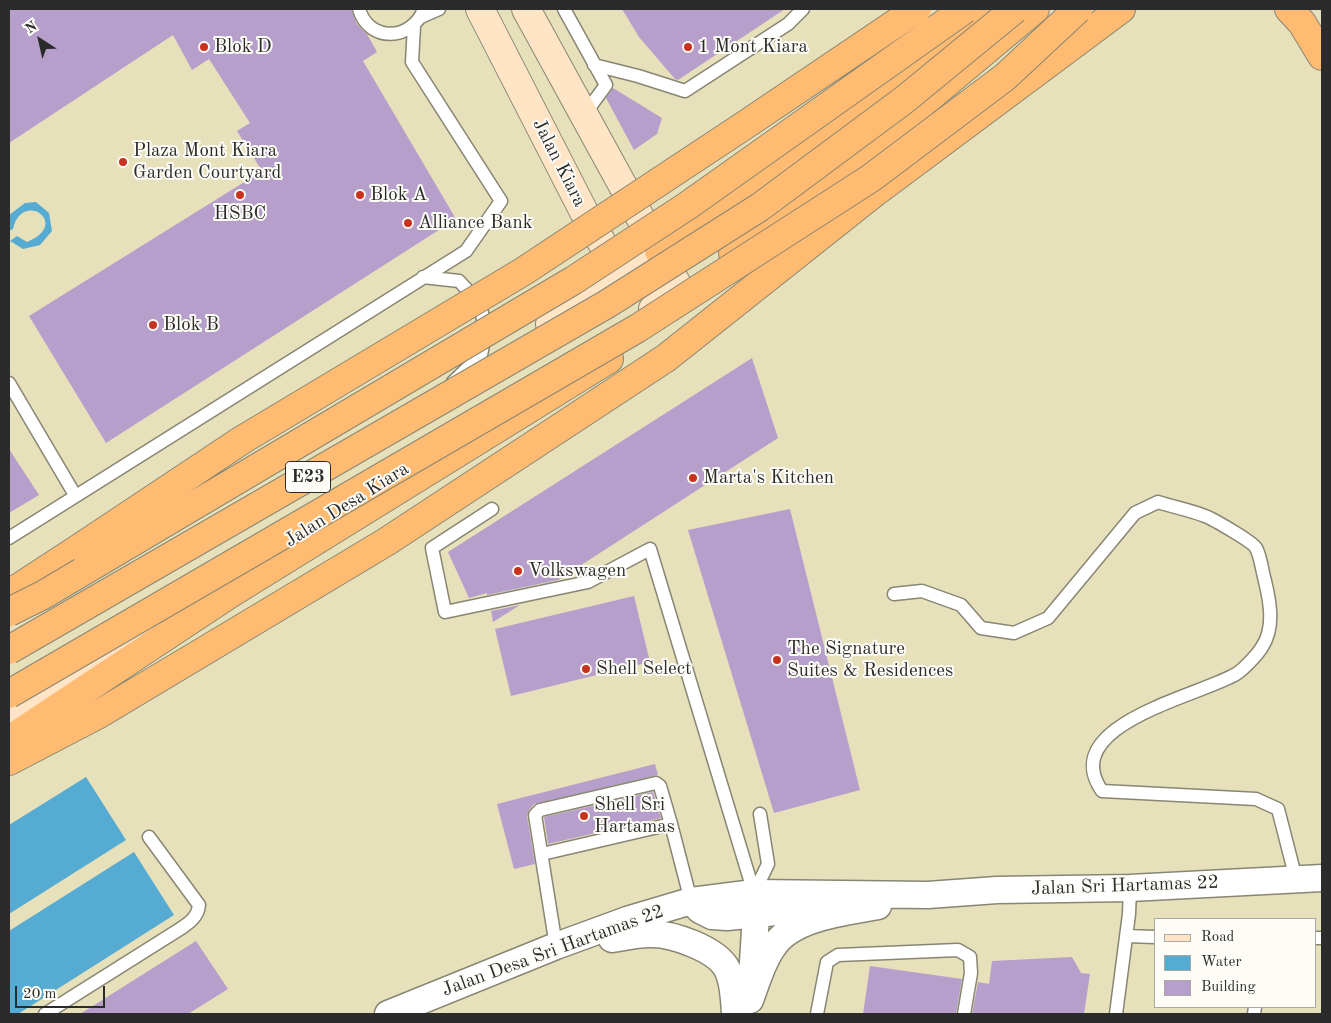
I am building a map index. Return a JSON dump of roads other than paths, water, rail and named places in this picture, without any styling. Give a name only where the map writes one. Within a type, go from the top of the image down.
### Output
[{"type":"highway","points":[[9,594],[242,440],[524,271],[917,9]]},
{"type":"highway","points":[[9,612],[52,590],[574,280],[695,200],[965,9]]},
{"type":"highway","points":[[659,251],[797,163],[914,70],[984,9]]},
{"type":"highway","name":"E23","points":[[9,650],[608,304],[760,207],[904,100],[1015,9]]},
{"type":"highway","points":[[680,290],[756,237],[901,121],[1034,9]]},
{"type":"highway","points":[[9,694],[638,328],[871,178],[1005,77],[1080,9]]},
{"type":"highway","points":[[9,740],[230,593],[690,310],[802,229],[1037,37],[1080,9]]},
{"type":"highway","points":[[9,761],[99,714],[386,542],[666,358],[874,193],[1121,9]]},
{"type":"highway","points":[[1289,9],[1302,22],[1322,56]]},
{"type":"main road","name":"Jalan Kiara","points":[[480,9],[584,212],[644,315]]},
{"type":"main road","points":[[526,9],[680,290]]},
{"type":"main road","name":"Jalan Desa Kiara","points":[[9,663],[378,440],[659,251]]},
{"type":"main road","name":"Jalan Desa Kiara","points":[[9,710],[123,644],[364,495],[596,349],[680,290]]},
{"type":"street","name":"Jalan Sri Hartamas 22","points":[[755,904],[997,890],[1130,888],[1322,878]]},
{"type":"street","name":"Jalan Sri Hartamas 22","points":[[744,1009],[773,945],[788,931],[818,918],[928,895]]},
{"type":"street","name":"Jalan Desa Sri Hartamas 22","points":[[388,1014],[556,946],[627,920],[691,901],[755,904]]},
{"type":"street","points":[[744,1009],[755,904]]},
{"type":"street","points":[[556,946],[651,933],[684,939],[712,954],[727,968],[734,993],[744,1009]]},
{"type":"lane","points":[[360,9],[366,22],[374,28],[384,33],[394,34],[405,31],[420,17],[440,9]]},
{"type":"lane","points":[[564,9],[606,85],[583,116]]},
{"type":"lane","points":[[594,65],[638,76],[685,92],[788,24],[803,9]]},
{"type":"lane","points":[[9,538],[466,251],[500,201],[412,62],[420,17]]},
{"type":"lane","points":[[424,277],[459,282],[472,295],[482,313],[485,335],[480,355],[432,403]]},
{"type":"lane","points":[[9,383],[75,495]]},
{"type":"lane","points":[[894,594],[922,591],[961,605],[981,628],[1014,633],[1048,618],[1135,513],[1158,502],[1206,516],[1244,538],[1256,547],[1268,596],[1270,628],[1262,647],[1237,674],[1150,710],[1112,731],[1095,750],[1092,769],[1095,781],[1102,791],[1256,799],[1278,809],[1296,879]]},
{"type":"lane","points":[[492,509],[432,548],[445,612],[588,582],[650,548],[755,904]]},
{"type":"lane","points":[[556,946],[535,815],[540,810],[656,783],[660,786],[691,901]]},
{"type":"lane","points":[[755,904],[768,864],[760,814]]},
{"type":"lane","points":[[542,854],[671,824]]},
{"type":"lane","points":[[45,1014],[180,929],[192,920],[198,910],[199,905],[149,837]]},
{"type":"lane","points":[[1116,1014],[1130,888]]},
{"type":"lane","points":[[1126,936],[1154,937]]},
{"type":"lane","points":[[817,1014],[827,962],[838,955],[958,950],[970,957],[971,973],[964,1014]]},
{"type":"water","points":[[36,202],[49,213],[52,231],[40,245],[23,249],[10,241],[17,236],[27,242],[40,235],[45,227],[45,219],[33,211],[25,212],[18,217],[13,229],[9,231],[9,215],[25,203]]},
{"type":"water","points":[[86,777],[126,840],[9,914],[9,825]]},
{"type":"water","points":[[134,852],[174,915],[18,1014],[9,1014],[9,931]]},
{"type":"place","name":"Blok D","points":[[204,47]]},
{"type":"place","name":"1 Mont Kiara","points":[[688,47]]},
{"type":"place","name":"Plaza Mont Kiara Garden Courtyard","points":[[123,162]]},
{"type":"place","name":"HSBC","points":[[240,195]]},
{"type":"place","name":"Blok A","points":[[360,195]]},
{"type":"place","name":"Alliance Bank","points":[[408,223]]},
{"type":"place","name":"Blok B","points":[[153,325]]},
{"type":"place","name":"Marta's Kitchen","points":[[693,478]]},
{"type":"place","name":"Volkswagen","points":[[518,571]]},
{"type":"place","name":"The Signature Suites & Residences","points":[[777,660]]},
{"type":"place","name":"Shell Select","points":[[586,669]]},
{"type":"place","name":"Shell Sri Hartamas","points":[[584,816]]}]
